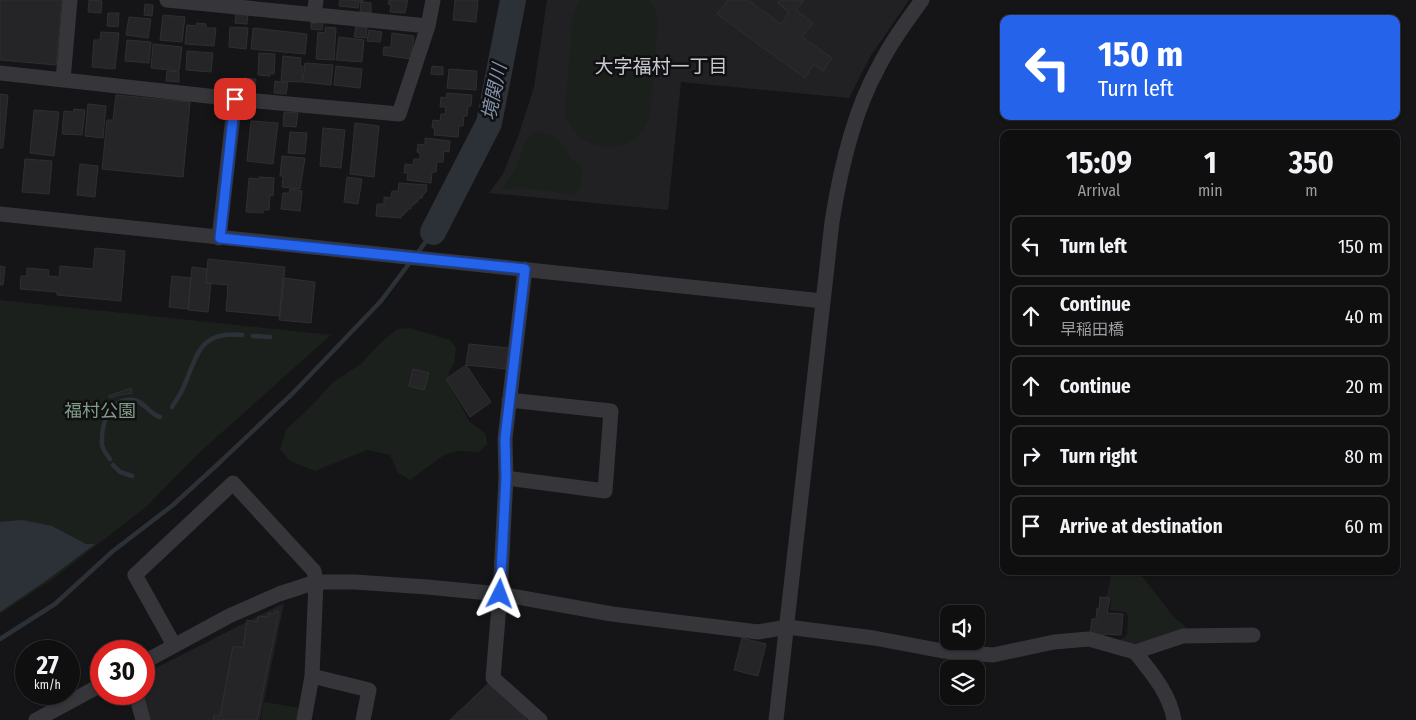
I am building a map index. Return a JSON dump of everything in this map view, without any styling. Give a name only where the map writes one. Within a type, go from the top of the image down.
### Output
[{"type":"street","points":[[63,80],[70,0]]},
{"type":"street","points":[[167,0],[195,1],[314,16],[428,26]]},
{"type":"street","points":[[314,16],[316,0]]},
{"type":"street","points":[[0,73],[235,99],[399,114],[428,26],[433,0]]},
{"type":"street","points":[[776,720],[832,222],[838,188],[846,152],[858,114],[877,69],[899,31],[922,0]]},
{"type":"street","points":[[220,238],[235,99]]},
{"type":"street","points":[[0,214],[823,301]]},
{"type":"street","points":[[525,269],[505,439],[506,478],[500,594],[493,678],[540,720]]},
{"type":"street","points":[[506,478],[605,491],[611,411],[509,400]]},
{"type":"street","points":[[174,645],[136,575],[233,483],[314,571],[316,582],[312,676],[304,720]]},
{"type":"street","points":[[155,656],[229,616],[279,594],[316,582],[427,586],[500,594],[612,614],[758,632],[787,627],[874,638],[943,651],[993,655],[1054,642],[1089,639],[1135,652],[1183,636],[1253,635]]},
{"type":"street","points":[[1135,652],[1156,678],[1172,710],[1174,720]]},
{"type":"street","points":[[312,676],[369,690],[363,720]]},
{"type":"street","points":[[36,720],[90,691]]},
{"type":"street","points":[[139,705],[143,720]]},
{"type":"shaded area","points":[[547,0],[909,0],[870,57],[849,98],[681,82],[668,210],[489,193],[503,174],[519,134],[534,87]]},
{"type":"shaded area","points":[[22,520],[52,526],[86,544],[95,544],[0,612],[0,522]]},
{"type":"shaded area","points":[[284,603],[260,720],[149,720],[146,705],[155,705],[155,668]]},
{"type":"green space","points":[[580,0],[649,0],[655,10],[658,22],[650,115],[642,131],[632,141],[619,147],[604,147],[590,143],[580,137],[565,114],[573,14]]},
{"type":"green space","points":[[536,131],[550,134],[559,140],[573,161],[581,167],[581,182],[574,196],[524,188],[501,189],[515,168],[526,141]]},
{"type":"green space","name":"福村公園","points":[[0,300],[331,335],[199,453],[146,507],[53,579],[0,614]]},
{"type":"green space","points":[[410,328],[450,340],[456,348],[448,383],[470,422],[486,434],[487,444],[479,452],[458,451],[444,455],[410,480],[398,473],[390,455],[367,450],[315,471],[290,461],[280,449],[286,430],[333,382],[361,364],[377,346],[397,329]]},
{"type":"green space","points":[[1111,575],[1141,575],[1173,616],[1191,631],[1135,648],[1120,640],[1127,635],[1128,617],[1126,612],[1110,610],[1111,597],[1106,597]]},
{"type":"green space","points":[[264,702],[300,708],[298,720],[261,720]]},
{"type":"building","points":[[0,0],[62,0],[56,65],[0,60]]},
{"type":"building","points":[[89,0],[102,1],[101,13],[88,12]]},
{"type":"building","points":[[340,0],[363,0],[363,2],[359,2],[358,8],[339,6]]},
{"type":"building","points":[[389,0],[408,0],[405,13],[390,12],[391,5],[388,4]]},
{"type":"building","points":[[455,0],[478,0],[476,22],[453,20]]},
{"type":"building","points":[[728,0],[748,0],[781,24],[789,12],[778,3],[780,0],[804,0],[796,10],[813,23],[802,37],[832,58],[823,71],[814,64],[805,78],[717,14]]},
{"type":"building","points":[[361,2],[371,3],[371,13],[360,12]]},
{"type":"building","points":[[145,4],[153,5],[152,16],[144,15]]},
{"type":"building","points":[[108,13],[119,13],[118,27],[107,26]]},
{"type":"building","points":[[236,13],[248,14],[247,24],[235,23]]},
{"type":"building","points":[[163,15],[185,17],[182,42],[160,40]]},
{"type":"building","points":[[129,17],[151,19],[148,38],[126,35]]},
{"type":"building","points":[[311,22],[323,23],[322,30],[311,29]]},
{"type":"building","points":[[197,23],[206,24],[206,28],[216,28],[214,46],[185,44],[187,25],[196,26]]},
{"type":"building","points":[[356,26],[367,28],[366,38],[354,37]]},
{"type":"building","points":[[230,27],[248,28],[246,49],[229,47]]},
{"type":"building","points":[[325,27],[336,28],[334,60],[316,59],[318,32],[325,33]]},
{"type":"building","points":[[253,28],[307,34],[305,54],[251,49]]},
{"type":"building","points":[[369,30],[382,32],[380,42],[367,41]]},
{"type":"building","points":[[101,32],[119,33],[115,69],[92,67],[94,40],[100,40]]},
{"type":"building","points":[[392,33],[414,36],[411,59],[383,55],[384,47],[391,47]]},
{"type":"building","points":[[339,37],[364,40],[362,62],[336,60]]},
{"type":"building","points":[[127,40],[151,42],[149,63],[125,61]]},
{"type":"building","points":[[153,44],[182,47],[179,71],[151,68]]},
{"type":"building","points":[[187,51],[213,53],[211,72],[186,70]]},
{"type":"building","points":[[259,53],[275,54],[274,74],[270,73],[270,76],[258,75]]},
{"type":"building","points":[[283,56],[301,58],[300,66],[303,66],[302,82],[281,81]]},
{"type":"building","points":[[305,63],[333,65],[331,85],[303,82]]},
{"type":"building","points":[[336,66],[362,69],[360,88],[334,85]]},
{"type":"building","points":[[432,66],[443,67],[443,75],[431,74]]},
{"type":"building","points":[[449,69],[477,71],[476,90],[447,88]]},
{"type":"building","points":[[167,71],[179,72],[179,82],[166,81]]},
{"type":"building","points":[[244,78],[256,79],[255,90],[243,89]]},
{"type":"building","points":[[275,81],[288,83],[286,94],[274,93]]},
{"type":"building","points":[[447,93],[472,95],[471,106],[468,106],[467,116],[464,116],[463,126],[459,126],[458,137],[434,135],[435,128],[432,128],[433,120],[440,121],[441,114],[445,114],[446,107],[440,107],[441,97],[446,98]]},
{"type":"building","points":[[0,94],[8,95],[3,148],[0,148]]},
{"type":"building","points":[[116,95],[190,102],[183,177],[102,169],[107,120],[113,120]]},
{"type":"building","points":[[88,104],[106,106],[103,138],[85,136]]},
{"type":"building","points":[[74,109],[85,110],[82,135],[62,134],[64,111],[73,112]]},
{"type":"building","points":[[34,110],[59,112],[54,156],[30,153]]},
{"type":"building","points":[[284,112],[298,113],[296,127],[283,126]]},
{"type":"building","points":[[251,121],[278,123],[273,164],[247,161]]},
{"type":"building","points":[[355,123],[379,126],[374,177],[350,174]]},
{"type":"building","points":[[323,128],[345,130],[341,168],[320,166]]},
{"type":"building","points":[[290,132],[307,133],[305,154],[288,153]]},
{"type":"building","points":[[425,138],[450,141],[449,152],[444,151],[443,162],[437,162],[436,172],[432,172],[431,183],[407,180],[408,173],[404,173],[405,164],[413,165],[414,159],[420,159],[420,153],[417,152],[418,144],[425,145]]},
{"type":"building","points":[[282,156],[305,158],[300,189],[282,187],[283,176],[280,176]]},
{"type":"building","points":[[25,159],[52,161],[49,194],[22,192]]},
{"type":"building","points":[[80,164],[98,166],[95,197],[77,195]]},
{"type":"building","points":[[259,177],[274,178],[273,196],[270,195],[269,210],[263,210],[263,213],[246,212],[249,178],[259,179]]},
{"type":"building","points":[[347,177],[362,179],[358,204],[344,202]]},
{"type":"building","points":[[399,183],[427,185],[426,192],[422,198],[418,199],[418,202],[411,206],[411,209],[407,209],[407,212],[404,212],[401,218],[376,216],[377,204],[384,204],[384,197],[391,198],[392,191],[398,191]]},
{"type":"building","points":[[290,189],[302,191],[300,211],[281,209],[283,193],[289,193]]},
{"type":"building","points":[[95,248],[125,251],[121,301],[57,295],[57,292],[20,289],[21,276],[27,276],[27,268],[49,270],[48,276],[59,277],[60,266],[93,269]]},
{"type":"building","points":[[208,259],[285,267],[280,316],[226,311],[228,285],[206,283]]},
{"type":"building","points":[[0,266],[5,267],[3,285],[0,285]]},
{"type":"building","points":[[192,267],[207,269],[206,283],[211,283],[208,312],[188,310]]},
{"type":"building","points":[[172,276],[191,278],[188,309],[169,307]]},
{"type":"building","points":[[283,278],[315,282],[311,323],[279,320]]},
{"type":"building","points":[[469,344],[509,348],[507,369],[466,365]]},
{"type":"building","points":[[466,365],[491,402],[470,417],[446,379]]},
{"type":"building","points":[[413,369],[429,373],[424,390],[409,386]]},
{"type":"building","points":[[131,388],[132,393],[110,398],[108,396]]},
{"type":"building","points":[[1100,597],[1110,598],[1107,613],[1123,614],[1121,635],[1090,635],[1092,619],[1096,619]]},
{"type":"building","points":[[275,611],[279,612],[257,720],[213,720],[214,715],[220,716],[233,646],[243,648],[247,620],[257,622],[258,616],[268,617],[269,613],[274,614]]},
{"type":"building","points":[[742,638],[766,644],[758,676],[734,670]]},
{"type":"building","points":[[491,681],[527,720],[450,720]]},
{"type":"waterway","name":"境関川","points":[[433,232],[489,123],[513,0]]},
{"type":"waterway","points":[[416,255],[433,232]]},
{"type":"waterway","points":[[0,639],[55,604],[113,551],[173,505],[218,464],[293,393],[381,301],[411,261]]},
{"type":"waterway","points":[[172,407],[202,347],[208,341],[217,337],[242,335]]},
{"type":"waterway","points":[[253,336],[270,337]]},
{"type":"waterway","points":[[110,459],[102,445],[102,437],[105,421],[112,408],[125,400],[134,400],[160,417]]},
{"type":"waterway","points":[[113,465],[120,472],[132,476]]},
{"type":"district","name":"大字福村一丁目","points":[[661,66]]},
{"type":"route","points":[[235,99],[220,238],[525,269],[505,439],[506,478],[500,594]]}]
